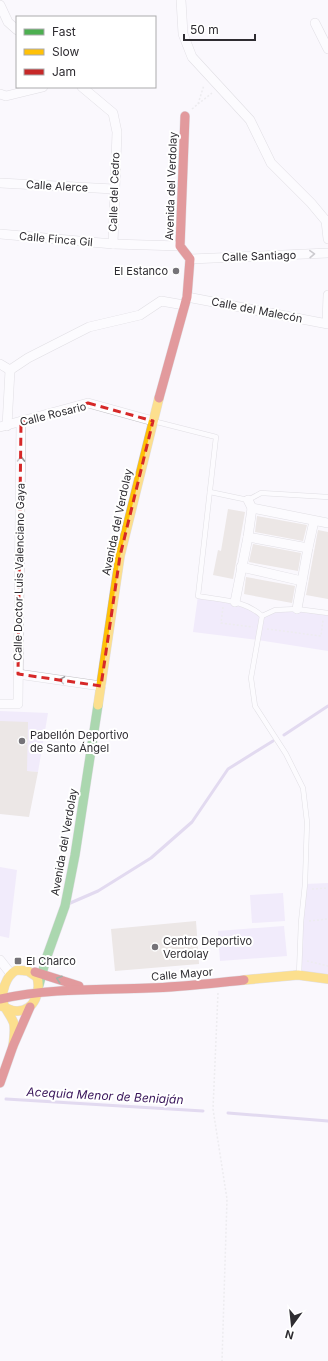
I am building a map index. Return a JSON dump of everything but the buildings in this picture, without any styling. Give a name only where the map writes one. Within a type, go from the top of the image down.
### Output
[{"type":"street","points":[[4,0],[0,5],[8,22],[16,29]]},
{"type":"street","points":[[181,0],[183,34],[192,57],[250,120],[271,163],[311,203],[326,221],[328,239]]},
{"type":"street","points":[[315,23],[328,49]]},
{"type":"street","points":[[2,96],[38,88]]},
{"type":"street","name":"Calle del Cedro","points":[[83,88],[113,113],[117,132],[113,244],[180,246]]},
{"type":"street","name":"Avenida del Verdolay","points":[[13,1046],[39,988],[46,959],[65,906],[75,855],[120,556],[153,421],[185,301],[190,259],[180,246],[185,116]]},
{"type":"street","name":"Calle Alerce","points":[[0,183],[114,190]]},
{"type":"street","name":"Calle Finca Gil","points":[[0,234],[113,244]]},
{"type":"street","name":"Calle Santiago","points":[[190,259],[328,253]]},
{"type":"street","points":[[327,323],[328,295]]},
{"type":"street","name":"Calle del Malecón","points":[[10,370],[28,358],[90,327],[140,315],[161,301],[185,301],[327,323]]},
{"type":"street","points":[[0,364],[10,370],[3,426]]},
{"type":"street","name":"Calle Rosario","points":[[3,426],[88,403],[153,421]]},
{"type":"street","name":"Calle Doctor Luis Valenciano Gaya","points":[[0,704],[18,704],[21,422]]},
{"type":"street","points":[[234,602],[248,537],[250,504],[314,521],[328,523]]},
{"type":"street","points":[[297,609],[314,521]]},
{"type":"street","points":[[248,537],[308,548]]},
{"type":"street","points":[[241,567],[302,581]]},
{"type":"street","points":[[18,674],[101,686]]},
{"type":"street","points":[[28,971],[42,964],[46,959]]},
{"type":"street","points":[[0,960],[11,974]]},
{"type":"street","points":[[0,1083],[13,1046],[14,1026],[11,1015],[2,1003],[6,982],[11,974],[15,971],[28,971],[42,974],[87,989]]},
{"type":"street","points":[[28,971],[37,977],[39,988]]},
{"type":"street","name":"Calle Mayor","points":[[2,1003],[39,988],[57,990],[138,989],[218,983],[299,974],[328,979]]},
{"type":"street","points":[[2,1003],[15,1011],[24,1011],[30,1007]]},
{"type":"lane","points":[[153,421],[216,437],[198,596],[234,602],[254,608],[262,616]]},
{"type":"lane","points":[[210,492],[250,504],[262,493],[328,497]]},
{"type":"lane","points":[[262,616],[275,610],[297,609],[326,613]]},
{"type":"lane","points":[[262,616],[251,678],[255,706],[286,754],[303,788],[307,822],[299,974]]},
{"type":"path","points":[[198,104],[208,75]]},
{"type":"path","points":[[185,116],[219,87]]},
{"type":"path","points":[[224,600],[221,623],[321,636],[326,613]]},
{"type":"path","points":[[304,890],[328,888]]},
{"type":"path","points":[[301,922],[328,919]]},
{"type":"path","points":[[300,960],[328,966]]},
{"type":"path","points":[[218,983],[213,1109],[227,1198],[222,1361]]},
{"type":"highlighted area","points":[[88,403],[153,421],[120,556],[101,686],[18,674],[21,422]]},
{"type":"shaded area","points":[[198,596],[235,602],[262,616],[275,610],[328,613],[328,651],[193,632]]},
{"type":"shaded area","name":"Pabellón Deportivo de Santo Ángel","points":[[0,711],[48,713],[38,772],[0,769]]},
{"type":"shaded area","points":[[0,867],[17,870],[9,938],[0,936]]},
{"type":"shaded area","points":[[328,883],[328,979],[299,974],[305,884]]},
{"type":"shaded area","points":[[283,893],[285,921],[252,923],[250,895]]},
{"type":"shaded area","points":[[284,926],[287,956],[220,961],[218,931]]},
{"type":"waterway","points":[[284,735],[328,706]]},
{"type":"waterway","points":[[68,904],[98,891],[151,858],[192,822],[228,769],[273,741]]},
{"type":"waterway","name":"Acequia Menor de Beniaján","points":[[6,1099],[203,1111]]},
{"type":"waterway","name":"Acequia Menor de Beniaján","points":[[228,1113],[328,1121]]},
{"type":"traffic: fast","points":[[39,985],[46,959],[65,906],[75,855],[98,705]]},
{"type":"traffic: slow","points":[[98,705],[120,556],[159,398]]},
{"type":"traffic: slow","points":[[0,1006],[4,1007],[7,1008],[11,1010],[16,1011],[24,1010],[29,1007],[33,1003],[37,994],[37,977],[28,971],[17,970],[13,972],[7,980],[3,990],[4,1005],[5,1008],[12,1019],[14,1024],[13,1046]]},
{"type":"traffic: slow","points":[[244,980],[298,975],[328,979]]},
{"type":"traffic: jam","points":[[159,398],[187,297],[190,259],[180,246],[185,116]]},
{"type":"traffic: jam","points":[[35,972],[79,986]]},
{"type":"traffic: jam","points":[[0,999],[19,995],[56,991],[197,985],[244,980]]},
{"type":"traffic: jam","points":[[0,1083],[13,1046],[30,1007]]},
{"type":"place","name":"El Estanco","points":[[176,271]]},
{"type":"place","name":"Pabellón Deportivo de Santo Ángel","points":[[22,741]]},
{"type":"place","name":"Centro Deportivo Verdolay","points":[[155,947]]},
{"type":"place","name":"El Charco","points":[[18,961]]}]
